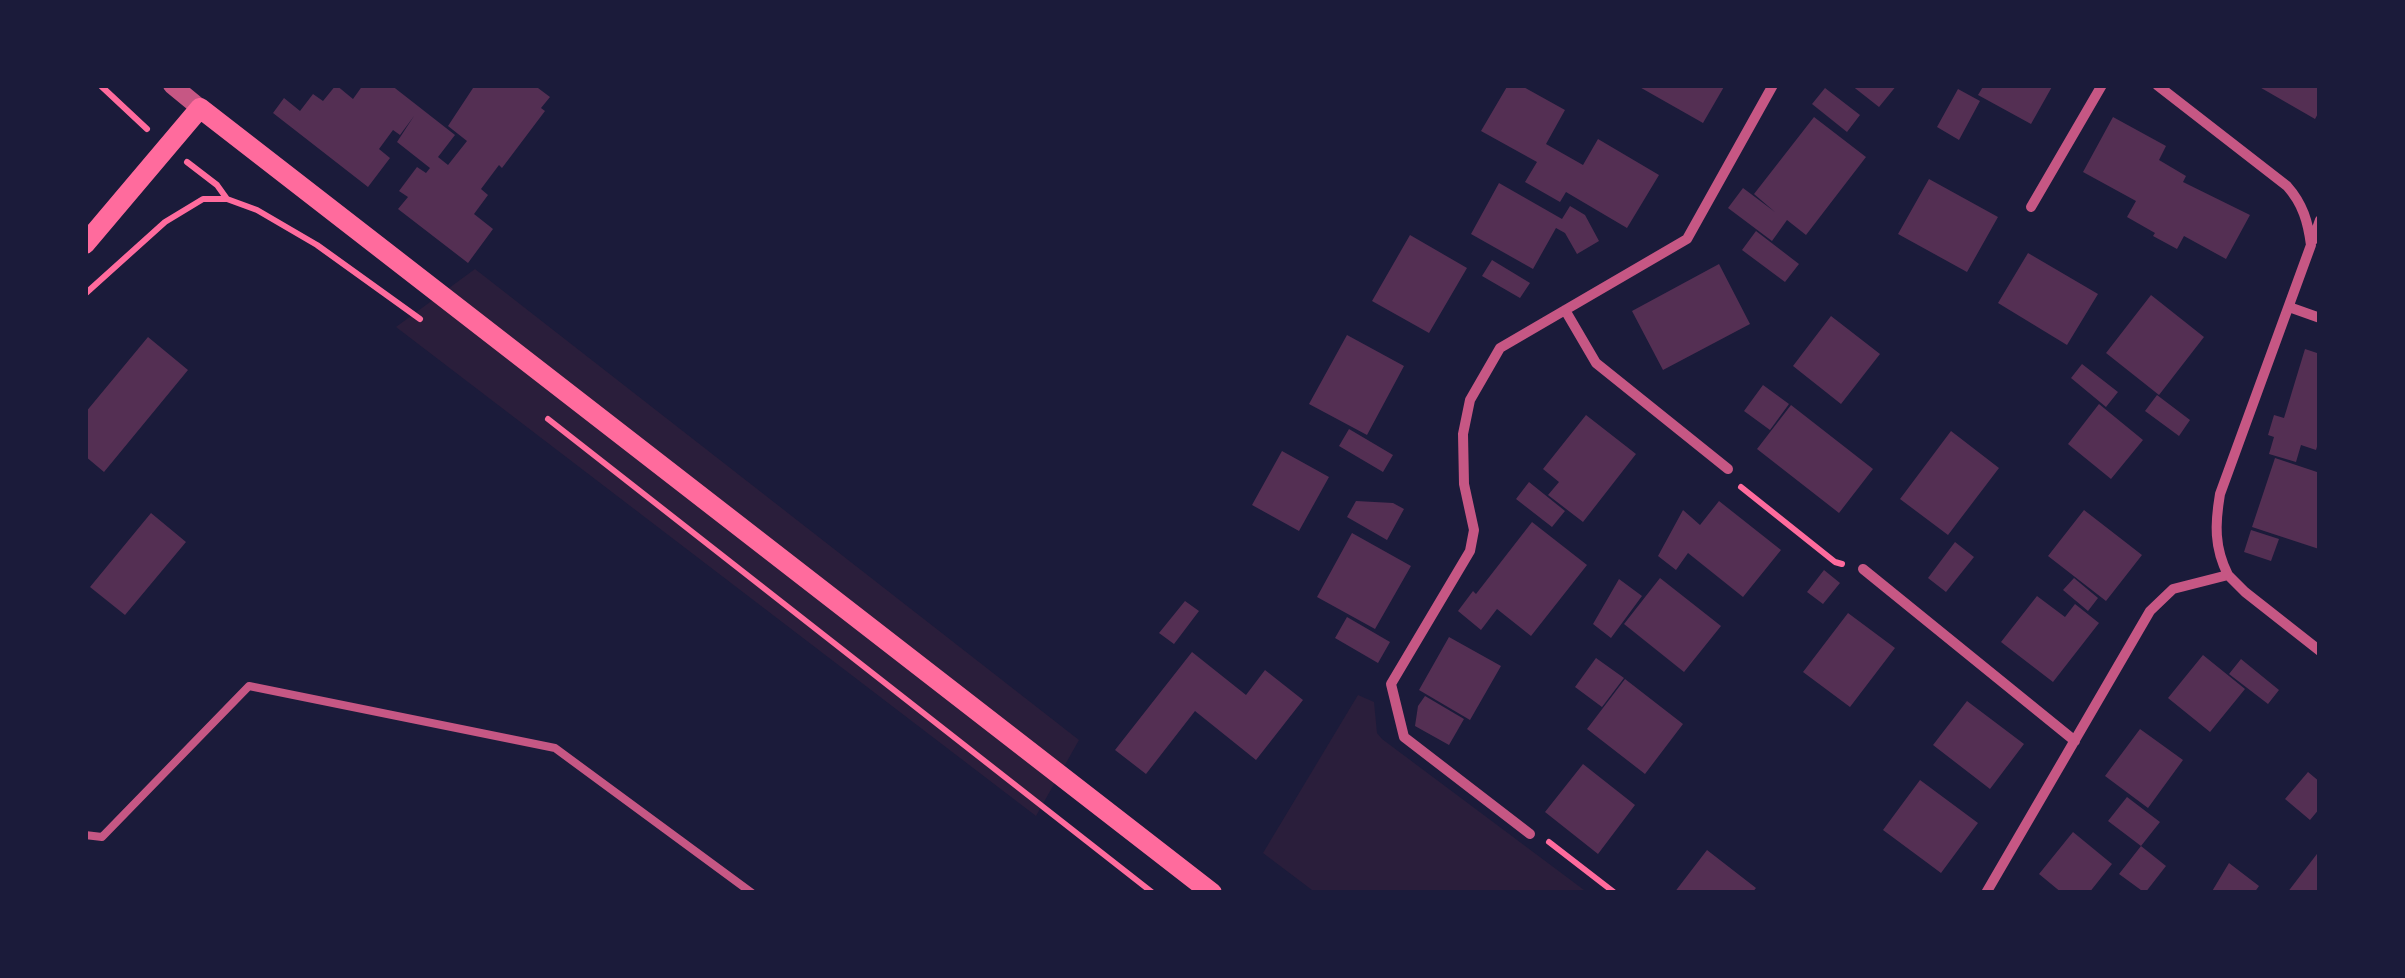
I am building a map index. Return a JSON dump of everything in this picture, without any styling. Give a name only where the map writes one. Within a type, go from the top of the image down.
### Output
[{"type":"main road","points":[[85,244],[200,108],[1212,893]]},
{"type":"street","points":[[172,85],[200,108]]},
{"type":"street","points":[[1530,834],[1404,737],[1391,684],[1470,551],[1474,530],[1464,484],[1462,434],[1470,400],[1500,348],[1687,239],[1773,85]]},
{"type":"street","points":[[2030,207],[2102,85]]},
{"type":"street","points":[[2158,85],[2286,186],[2304,212],[2311,246]]},
{"type":"street","points":[[2320,220],[2220,494],[2215,522],[2216,544],[2228,576],[2320,651]]},
{"type":"street","points":[[2289,307],[2320,318]]},
{"type":"street","points":[[1564,310],[1596,364],[1728,469]]},
{"type":"street","points":[[1862,568],[2075,740]]},
{"type":"street","points":[[1986,893],[2160,599],[2174,589],[2228,576]]},
{"type":"lane","points":[[85,835],[102,837],[248,686],[556,748],[752,893]]},
{"type":"path","points":[[100,85],[217,185],[227,198]]},
{"type":"path","points":[[85,294],[177,214],[203,199],[227,198],[257,210],[318,245],[433,329]]},
{"type":"path","points":[[543,415],[1154,893]]},
{"type":"path","points":[[1728,469],[1738,485],[1835,562],[1862,568]]},
{"type":"path","points":[[1530,834],[1542,837],[1616,893]]},
{"type":"shaded area","points":[[475,269],[1079,740],[1036,816],[396,327]]},
{"type":"shaded area","points":[[1358,695],[1374,702],[1377,733],[1382,739],[1588,893],[1316,893],[1263,853]]},
{"type":"building","points":[[336,85],[353,99],[363,85],[391,85],[455,135],[438,157],[448,165],[467,141],[448,126],[475,85],[534,85],[550,97],[541,108],[545,111],[481,189],[488,195],[474,214],[493,229],[468,263],[398,209],[408,197],[399,191],[417,167],[426,173],[430,168],[397,142],[414,116],[400,135],[393,130],[379,149],[390,158],[368,187],[273,113],[284,98],[300,111],[313,94],[323,101]]},
{"type":"building","points":[[1508,85],[1520,85],[1565,110],[1546,144],[1583,165],[1598,139],[1659,175],[1627,228],[1566,192],[1560,202],[1525,182],[1537,162],[1481,131]]},
{"type":"building","points":[[1636,85],[1725,85],[1703,123]]},
{"type":"building","points":[[1851,85],[1897,85],[1879,107]]},
{"type":"building","points":[[1984,85],[2053,85],[2031,124],[1978,95]]},
{"type":"building","points":[[2256,85],[2320,85],[2320,110],[2315,119]]},
{"type":"building","points":[[1825,88],[1860,115],[1847,132],[1812,104]]},
{"type":"building","points":[[1958,89],[1980,101],[1959,140],[1937,127]]},
{"type":"building","points":[[1814,117],[1866,157],[1806,235],[1787,220],[1772,241],[1728,208],[1743,188],[1775,212],[1754,194]]},
{"type":"building","points":[[2113,117],[2166,146],[2159,160],[2186,176],[2183,182],[2250,215],[2226,259],[2184,236],[2177,249],[2153,236],[2155,233],[2127,217],[2136,201],[2083,172]]},
{"type":"building","points":[[1929,179],[1998,217],[1967,272],[1898,234]]},
{"type":"building","points":[[1499,183],[1562,219],[1570,206],[1585,215],[1599,241],[1577,254],[1565,233],[1556,228],[1533,269],[1471,234]]},
{"type":"building","points":[[1756,231],[1799,264],[1785,282],[1742,250]]},
{"type":"building","points":[[1410,235],[1467,268],[1429,333],[1372,301]]},
{"type":"building","points":[[2028,253],[2098,294],[2067,345],[1998,303]]},
{"type":"building","points":[[1492,260],[1530,283],[1520,298],[1482,276]]},
{"type":"building","points":[[1719,264],[1750,324],[1663,370],[1632,311]]},
{"type":"building","points":[[2151,295],[2204,337],[2159,395],[2106,353]]},
{"type":"building","points":[[1831,316],[1880,354],[1841,404],[1793,366]]},
{"type":"building","points":[[1347,335],[1404,366],[1367,435],[1309,404]]},
{"type":"building","points":[[148,337],[188,370],[104,472],[85,456],[85,413]]},
{"type":"building","points":[[2305,349],[2320,354],[2320,437],[2316,450],[2301,445],[2296,462],[2269,454],[2274,437],[2268,435],[2274,415],[2284,418]]},
{"type":"building","points":[[2082,364],[2118,392],[2106,407],[2071,378]]},
{"type":"building","points":[[1763,385],[1789,404],[1770,430],[1744,411]]},
{"type":"building","points":[[2157,395],[2190,420],[2179,436],[2145,411]]},
{"type":"building","points":[[2099,404],[2143,440],[2111,479],[2068,444]]},
{"type":"building","points":[[1791,405],[1873,469],[1839,513],[1757,449]]},
{"type":"building","points":[[1586,415],[1636,454],[1583,522],[1548,495],[1559,482],[1543,469]]},
{"type":"building","points":[[1349,429],[1393,455],[1383,472],[1339,446]]},
{"type":"building","points":[[1951,431],[1999,468],[1948,535],[1900,499]]},
{"type":"building","points":[[1282,451],[1329,477],[1299,531],[1252,505]]},
{"type":"building","points":[[2275,458],[2320,473],[2319,549],[2252,527]]},
{"type":"building","points":[[1529,482],[1565,511],[1552,527],[1516,499]]},
{"type":"building","points":[[1356,501],[1393,503],[1404,509],[1387,540],[1347,517]]},
{"type":"building","points":[[1719,501],[1781,550],[1743,597],[1688,553],[1676,570],[1658,556],[1683,510],[1700,525]]},
{"type":"building","points":[[2084,510],[2142,555],[2106,601],[2048,556]]},
{"type":"building","points":[[151,513],[186,542],[125,615],[90,587]]},
{"type":"building","points":[[1532,522],[1587,565],[1531,636],[1497,609],[1481,630],[1458,611]]},
{"type":"building","points":[[2251,530],[2279,539],[2271,561],[2244,552]]},
{"type":"building","points":[[1352,533],[1411,566],[1375,629],[1317,597]]},
{"type":"building","points":[[1955,542],[1974,557],[1946,592],[1928,578]]},
{"type":"building","points":[[1824,570],[1840,583],[1823,604],[1807,592]]},
{"type":"building","points":[[1660,578],[1721,626],[1684,672],[1624,624]]},
{"type":"building","points":[[2074,578],[2098,598],[2088,611],[2063,590]]},
{"type":"building","points":[[1619,579],[1642,596],[1611,638],[1593,624]]},
{"type":"building","points":[[2037,596],[2065,617],[2075,604],[2099,623],[2053,682],[2001,642]]},
{"type":"building","points":[[1185,601],[1199,611],[1174,644],[1159,633]]},
{"type":"building","points":[[1848,613],[1895,648],[1850,707],[1803,672]]},
{"type":"building","points":[[1347,617],[1390,642],[1378,663],[1335,638]]},
{"type":"building","points":[[1449,637],[1501,666],[1470,720],[1419,690]]},
{"type":"building","points":[[1192,652],[1246,695],[1265,670],[1303,700],[1256,760],[1195,711],[1146,774],[1115,750]]},
{"type":"building","points":[[2203,655],[2245,689],[2210,732],[2168,698]]},
{"type":"building","points":[[1596,658],[1624,678],[1602,707],[1575,687]]},
{"type":"building","points":[[2241,659],[2279,690],[2268,704],[2229,674]]},
{"type":"building","points":[[1625,679],[1683,724],[1645,774],[1587,729]]},
{"type":"building","points":[[1425,696],[1464,719],[1449,745],[1415,726],[1418,706]]},
{"type":"building","points":[[1967,701],[2024,744],[1990,789],[1933,745]]},
{"type":"building","points":[[2140,729],[2183,760],[2148,808],[2105,776]]},
{"type":"building","points":[[1583,764],[1635,805],[1598,854],[1545,812]]},
{"type":"building","points":[[2308,772],[2320,782],[2320,808],[2310,820],[2285,799]]},
{"type":"building","points":[[1920,780],[1978,823],[1941,873],[1883,830]]},
{"type":"building","points":[[2127,797],[2160,822],[2141,846],[2108,821]]},
{"type":"building","points":[[2073,832],[2112,864],[2089,893],[2062,893],[2039,874]]},
{"type":"building","points":[[2141,846],[2166,866],[2145,893],[2119,874]]},
{"type":"building","points":[[1707,850],[1756,888],[1752,893],[1674,893]]},
{"type":"building","points":[[2320,850],[2320,893],[2287,893]]},
{"type":"building","points":[[2229,863],[2259,886],[2254,893],[2211,893]]}]
